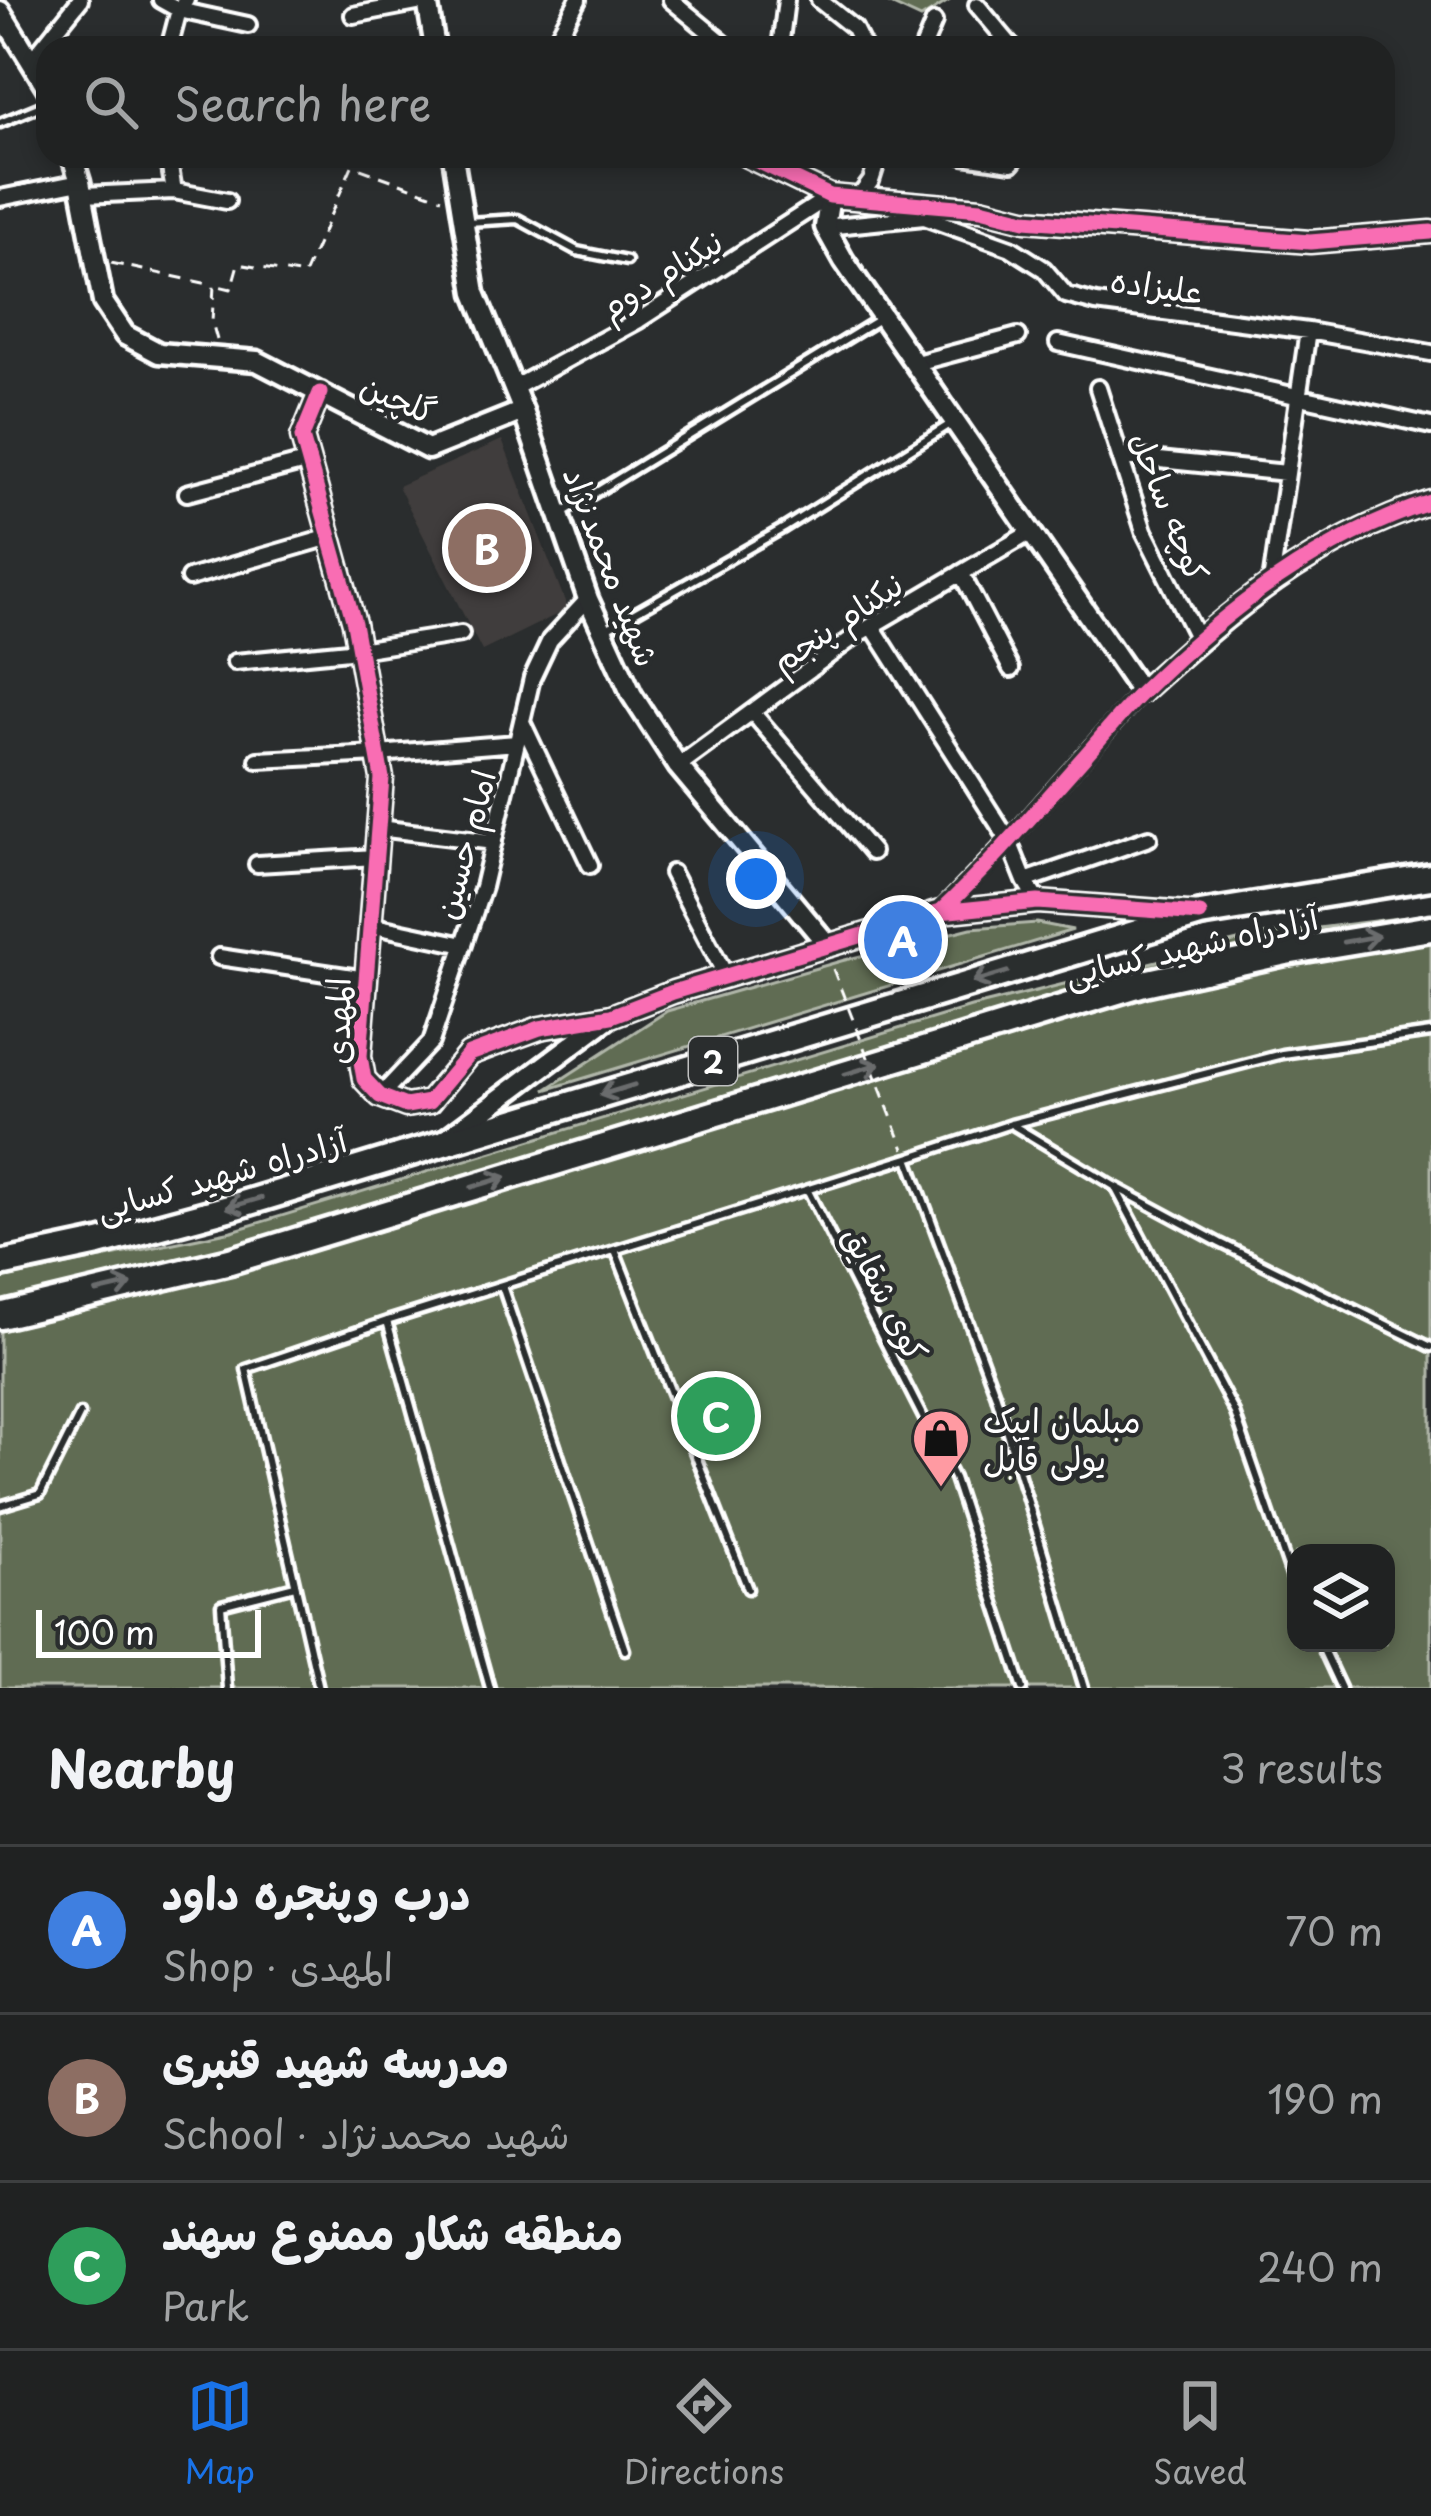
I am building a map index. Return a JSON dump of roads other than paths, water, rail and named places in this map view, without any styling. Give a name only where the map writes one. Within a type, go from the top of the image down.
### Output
[{"type":"highway","name":"آزادراه شهید کسایی","points":[[0,1264],[122,1237],[1200,914],[1431,877]]},
{"type":"highway","name":"آزادراه شهید کسایی","points":[[0,1316],[230,1261],[1144,983],[1286,952],[1431,928]]},
{"type":"street","points":[[51,36],[80,0]]},
{"type":"street","points":[[161,0],[248,25]]},
{"type":"street","points":[[558,36],[578,0]]},
{"type":"street","points":[[671,0],[712,36]]},
{"type":"street","points":[[782,36],[786,0]]},
{"type":"street","points":[[818,0],[858,36]]},
{"type":"street","points":[[353,15],[427,1],[433,36]]},
{"type":"street","points":[[173,36],[183,5]]},
{"type":"street","points":[[977,5],[1003,36]]},
{"type":"street","points":[[1,15],[36,69]]},
{"type":"street","points":[[928,36],[934,22]]},
{"type":"street","points":[[31,61],[36,55]]},
{"type":"street","name":"گلچین","points":[[75,168],[103,302],[125,334],[159,353],[257,362],[428,449],[523,411]]},
{"type":"street","points":[[170,168],[174,190]]},
{"type":"street","name":"شهید محمدنژاد","points":[[455,168],[475,293],[523,411],[588,599],[632,695],[678,766],[827,944]]},
{"type":"street","points":[[772,168],[830,196],[981,209],[1025,220],[1310,242],[1431,232]]},
{"type":"street","points":[[859,197],[875,168]]},
{"type":"street","points":[[0,198],[81,189],[174,190],[227,201]]},
{"type":"street","points":[[830,196],[825,227],[844,261],[1141,692]]},
{"type":"street","name":"نیکنام دوم","points":[[514,388],[639,320],[830,196]]},
{"type":"street","name":"علیزاده","points":[[825,227],[924,217],[1011,248],[1044,268],[1066,295],[1431,353]]},
{"type":"street","points":[[1271,583],[1308,332]]},
{"type":"street","points":[[916,363],[1018,336]]},
{"type":"street","points":[[1058,343],[1431,426]]},
{"type":"street","name":"کوچه ساحل","points":[[1097,388],[1144,531],[1199,641]]},
{"type":"street","name":"المهدی","points":[[320,393],[302,437],[359,650],[382,778],[360,1056],[364,1079],[380,1096],[406,1106],[429,1102],[469,1054],[540,1028],[610,1016],[940,912],[1038,902],[1200,914]]},
{"type":"street","points":[[1120,456],[1287,472]]},
{"type":"street","points":[[187,493],[309,461]]},
{"type":"street","points":[[940,912],[1010,841],[1141,692],[1199,641],[1296,564],[1348,533],[1431,502]]},
{"type":"street","name":"نیکنام پنجم","points":[[678,766],[872,626],[1031,532]]},
{"type":"street","points":[[189,578],[330,537]]},
{"type":"street","points":[[961,573],[1011,669]]},
{"type":"street","name":"امام حسین","points":[[380,1096],[431,1042],[483,887],[532,678],[550,640],[588,599]]},
{"type":"street","points":[[872,626],[1010,841],[1038,902]]},
{"type":"street","points":[[235,662],[461,634]]},
{"type":"street","points":[[752,712],[872,852]]},
{"type":"street","points":[[522,722],[590,865]]},
{"type":"street","points":[[258,760],[517,742]]},
{"type":"street","points":[[378,828],[494,842]]},
{"type":"street","points":[[1025,881],[1149,838]]},
{"type":"street","points":[[257,864],[376,857]]},
{"type":"street","points":[[672,873],[726,976]]},
{"type":"street","points":[[370,925],[464,945]]},
{"type":"street","points":[[219,957],[366,979]]},
{"type":"street","points":[[439,1144],[610,1016]]},
{"type":"lane","points":[[0,123],[36,108]]},
{"type":"lane","points":[[462,213],[518,219],[577,250],[627,261]]},
{"type":"lane","points":[[559,515],[884,316]]},
{"type":"lane","points":[[602,631],[784,527],[955,421]]},
{"type":"lane","points":[[319,1688],[245,1369],[1011,1124],[1282,1054],[1431,1033]]},
{"type":"lane","points":[[1011,1124],[1220,1243],[1431,1347]]},
{"type":"lane","points":[[908,1158],[996,1396],[1084,1688]]},
{"type":"lane","points":[[1114,1186],[1234,1413],[1287,1564]]},
{"type":"lane","name":"کوی شقایق","points":[[808,1190],[954,1478],[1023,1688]]},
{"type":"lane","points":[[615,1250],[748,1588]]},
{"type":"lane","points":[[502,1286],[625,1650]]},
{"type":"lane","points":[[387,1321],[490,1688]]},
{"type":"lane","points":[[0,1507],[40,1494],[80,1414]]},
{"type":"lane","points":[[227,1688],[221,1605],[295,1586]]},
{"type":"lane","points":[[1324,1652],[1341,1688]]},
{"type":"place","name":"مدرسه شهید قنبری","points":[[487,548]]},
{"type":"place","name":"درب وپنجره داود","points":[[903,940]]},
{"type":"place","name":"منطقه شکار ممنوع سهند","points":[[716,1416]]},
{"type":"place","name":"مبلمان ایپک یولی قابل","points":[[941,1489]]}]
